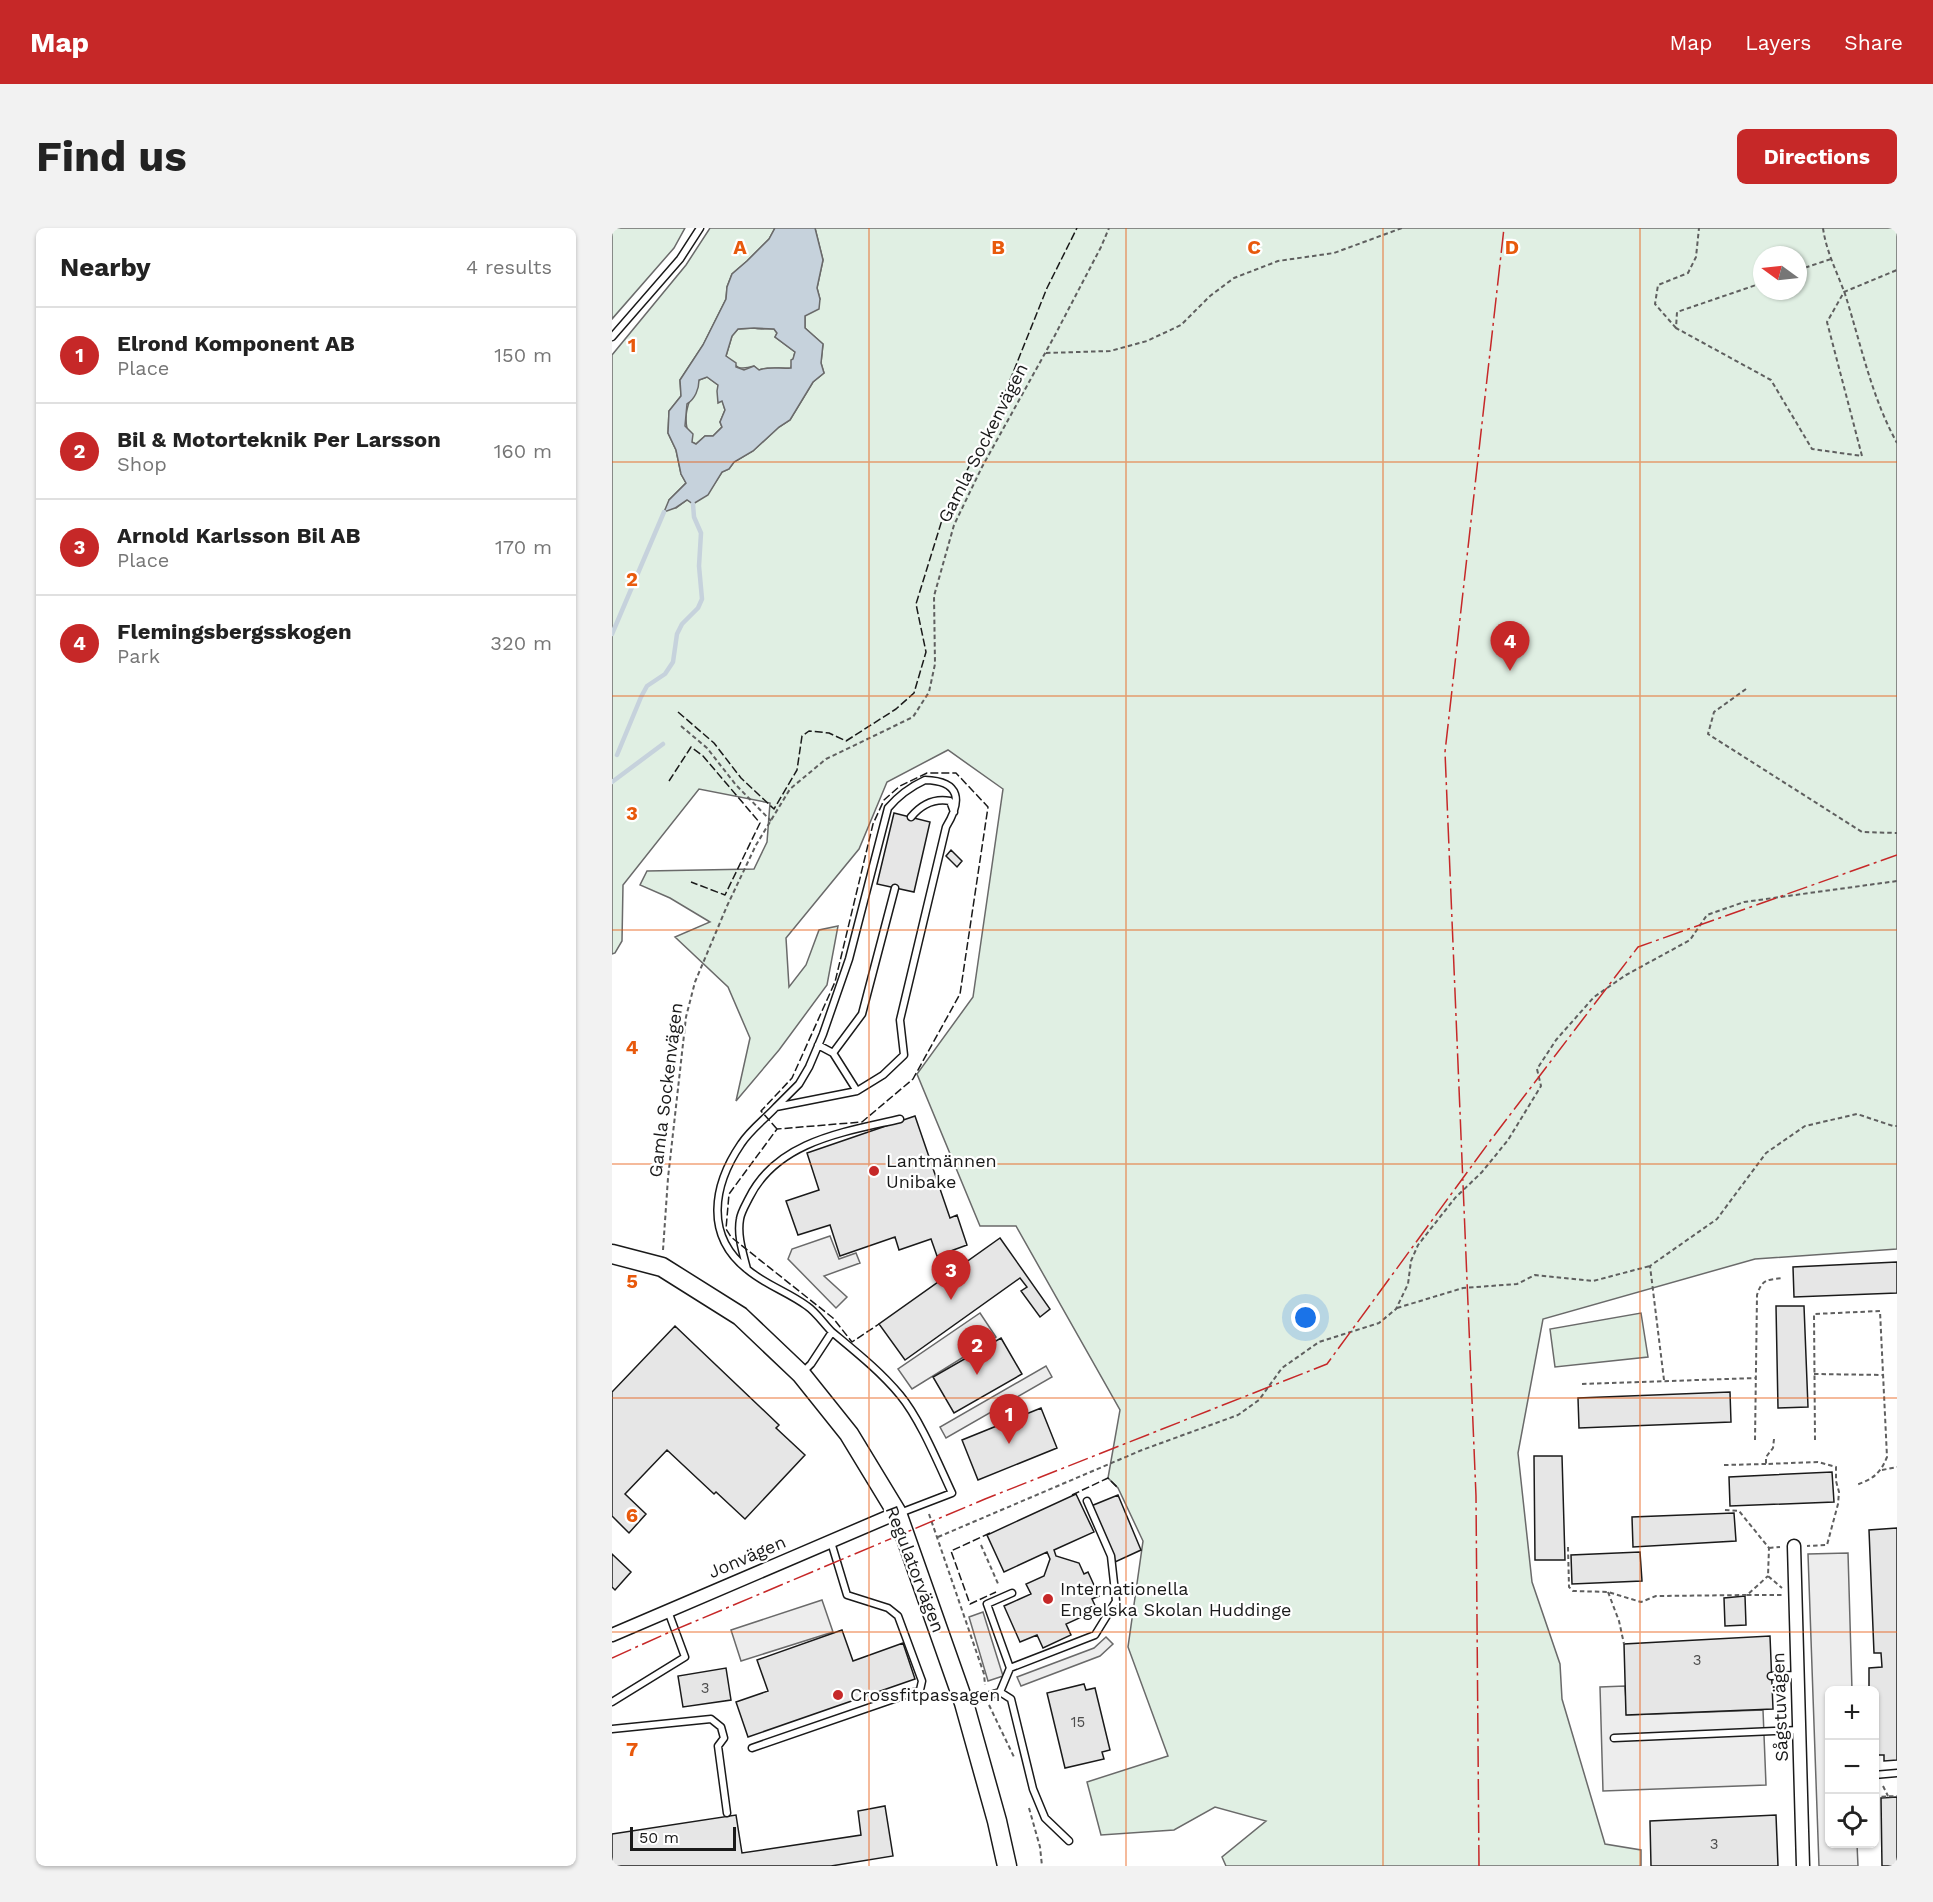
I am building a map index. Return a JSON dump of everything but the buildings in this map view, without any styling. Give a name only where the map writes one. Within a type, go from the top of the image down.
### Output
[{"type":"street","name":"Regulatorvägen","points":[[612,1254],[662,1267],[740,1316],[801,1374],[849,1434],[897,1514],[964,1703],[997,1821],[1007,1866]]},
{"type":"street","name":"Jonvägen","points":[[612,1635],[897,1514]]},
{"type":"street","name":"Sågstuvägen","points":[[1794,1546],[1803,1866]]},
{"type":"lane","points":[[612,337],[680,259],[700,228]]},
{"type":"lane","points":[[776,1107],[857,1091],[883,1075],[904,1055],[900,1020],[946,827],[954,813],[957,795],[950,786],[939,780],[925,780],[914,785],[888,808],[849,959],[809,1067],[799,1084],[776,1107],[742,1142],[724,1171],[717,1200],[719,1232],[730,1254],[769,1286],[808,1306],[832,1332],[870,1363],[901,1396],[924,1436],[952,1492],[897,1514]]},
{"type":"lane","points":[[911,817],[917,810],[931,802],[941,800],[950,801],[954,813]]},
{"type":"lane","points":[[833,1053],[862,1014],[895,888]]},
{"type":"lane","points":[[818,1046],[833,1053],[857,1091]]},
{"type":"lane","points":[[747,1270],[740,1237],[740,1217],[756,1184],[784,1156],[828,1136],[900,1119]]},
{"type":"lane","points":[[801,1374],[811,1364],[832,1332]]},
{"type":"lane","points":[[1010,1668],[1095,1635],[1116,1601],[1111,1556],[1087,1501]]},
{"type":"lane","points":[[752,1748],[920,1690],[922,1681],[898,1616],[888,1608],[847,1595],[831,1541]]},
{"type":"lane","points":[[964,1703],[1000,1692],[1010,1668],[987,1604],[1012,1593]]},
{"type":"lane","points":[[612,1702],[685,1657],[668,1610]]},
{"type":"lane","points":[[1771,1676],[1798,1675]]},
{"type":"lane","points":[[1000,1692],[1011,1699],[1033,1789],[1045,1818],[1069,1841]]},
{"type":"lane","points":[[612,1729],[711,1719],[721,1727],[724,1738],[718,1746],[727,1813]]},
{"type":"lane","points":[[1614,1738],[1799,1730]]},
{"type":"lane","points":[[1879,1775],[1897,1773]]},
{"type":"path","name":"Gamla Sockenvägen","points":[[662,1267],[668,1178],[686,1017],[695,982],[727,906],[756,845],[790,789],[826,759],[913,717],[929,692],[935,664],[934,596],[954,525],[982,467],[1045,353],[1109,228]]},
{"type":"path","points":[[1045,353],[1110,351],[1147,341],[1181,325],[1210,296],[1234,278],[1278,261],[1334,253],[1402,228]]},
{"type":"path","points":[[1699,228],[1696,257],[1688,273],[1658,285],[1655,304],[1676,328],[1771,380],[1812,449],[1862,456],[1827,322],[1844,292],[1897,270]]},
{"type":"path","points":[[1822,228],[1873,390],[1897,443]]},
{"type":"path","points":[[1807,267],[1831,259]]},
{"type":"path","points":[[1676,328],[1677,312],[1753,286]]},
{"type":"path","points":[[1746,689],[1714,712],[1708,734],[1862,832],[1897,833]]},
{"type":"path","points":[[681,726],[707,748],[736,785],[771,821]]},
{"type":"path","points":[[1396,1309],[1408,1284],[1411,1261],[1418,1245],[1455,1198],[1482,1172],[1508,1140],[1541,1086],[1537,1069],[1556,1040],[1594,997],[1626,975],[1690,940],[1707,915],[1744,902],[1897,881]]},
{"type":"path","points":[[938,1538],[1142,1450],[1238,1415],[1259,1400],[1282,1368],[1319,1342],[1379,1323],[1396,1309],[1463,1288],[1517,1284],[1535,1275],[1593,1281],[1650,1266],[1717,1219],[1766,1153],[1805,1126],[1857,1114],[1897,1126]]},
{"type":"path","points":[[1650,1266],[1664,1380]]},
{"type":"path","points":[[1755,1440],[1757,1295],[1764,1281],[1782,1278]]},
{"type":"path","points":[[1815,1440],[1814,1314],[1880,1311],[1887,1457],[1882,1470],[1872,1479],[1856,1485]]},
{"type":"path","points":[[1814,1374],[1883,1375]]},
{"type":"path","points":[[1582,1384],[1756,1378]]},
{"type":"path","points":[[1766,1464],[1766,1457],[1773,1448],[1774,1439]]},
{"type":"path","points":[[1724,1465],[1818,1462],[1836,1467],[1838,1504],[1833,1515],[1827,1545]]},
{"type":"path","points":[[1882,1470],[1897,1467]]},
{"type":"path","points":[[924,1503],[984,1674],[985,1697],[1017,1767]]},
{"type":"path","points":[[1725,1510],[1739,1511],[1769,1548]]},
{"type":"path","points":[[981,1545],[1003,1597]]},
{"type":"path","points":[[1568,1547],[1569,1587],[1573,1590],[1608,1592],[1641,1602],[1656,1596],[1783,1595]]},
{"type":"path","points":[[1747,1595],[1768,1576]]},
{"type":"path","points":[[1608,1592],[1624,1644]]},
{"type":"path","points":[[1879,1797],[1897,1796]]},
{"type":"path","points":[[1027,1801],[1040,1847],[1042,1866]]},
{"type":"green space","points":[[612,228],[685,228],[674,248],[612,319]]},
{"type":"green space","points":[[710,228],[775,228],[769,239],[732,274],[727,287],[726,299],[703,345],[680,380],[681,396],[669,411],[668,433],[686,483],[669,500],[676,508],[687,500],[707,495],[722,472],[753,451],[790,420],[813,382],[824,373],[821,363],[823,344],[805,328],[805,316],[820,299],[817,288],[823,260],[815,228],[1897,228],[1897,1249],[1755,1259],[1543,1319],[1518,1453],[1532,1582],[1560,1664],[1562,1699],[1605,1844],[1641,1850],[1641,1866],[1226,1866],[1222,1857],[1266,1821],[1215,1807],[1174,1830],[1101,1835],[1087,1782],[1168,1756],[1128,1647],[1143,1541],[1118,1488],[1108,1478],[1120,1410],[1016,1226],[980,1226],[917,1074],[973,997],[1003,789],[948,750],[887,782],[859,849],[786,938],[789,987],[806,965],[819,930],[838,926],[827,985],[779,1050],[736,1101],[750,1038],[728,987],[675,937],[710,922],[670,898],[640,885],[647,871],[754,869],[767,842],[770,803],[699,789],[623,885],[622,941],[612,954],[612,355],[686,265]]},
{"type":"green space","points":[[738,329],[774,329],[777,333],[775,337],[795,352],[791,368],[759,370],[754,366],[741,368],[729,360],[726,356],[732,336]]},
{"type":"green space","points":[[707,377],[718,385],[725,410],[720,422],[722,427],[713,436],[705,436],[696,444],[691,442],[688,433],[687,411],[699,380]]},
{"type":"green space","points":[[1641,1313],[1648,1357],[1555,1367],[1550,1329]]},
{"type":"shaded area","points":[[775,228],[815,228],[823,260],[817,288],[820,299],[819,309],[805,316],[805,328],[823,344],[821,363],[824,373],[813,382],[790,420],[753,451],[722,472],[708,495],[693,504],[687,500],[664,512],[669,500],[686,483],[668,433],[669,411],[681,396],[680,380],[703,345],[726,299],[727,287],[732,274],[769,239]],"holes":[[[738,329],[774,329],[777,333],[775,337],[795,352],[791,360],[791,368],[759,370],[754,366],[744,370],[736,367],[736,363],[726,356],[732,336]],[[707,377],[718,385],[718,403],[722,401],[725,410],[720,422],[722,427],[713,436],[705,436],[696,444],[692,442],[693,434],[685,426],[687,404],[696,394],[699,380]]]},
{"type":"shaded area","points":[[830,1236],[839,1259],[856,1253],[860,1263],[824,1276],[847,1297],[836,1308],[788,1259],[792,1249]]},
{"type":"shaded area","points":[[980,1313],[996,1337],[912,1389],[898,1369]]},
{"type":"shaded area","points":[[1046,1366],[1052,1377],[946,1438],[940,1427]]},
{"type":"shaded area","points":[[1848,1553],[1852,1686],[1825,1686],[1825,1848],[1857,1848],[1858,1866],[1819,1866],[1808,1554]]},
{"type":"shaded area","points":[[822,1600],[833,1632],[741,1661],[731,1630]]},
{"type":"shaded area","points":[[983,1612],[1003,1676],[988,1681],[969,1617]]},
{"type":"shaded area","points":[[1106,1637],[1113,1644],[1100,1656],[1021,1686],[1017,1677],[1094,1648]]},
{"type":"shaded area","points":[[1625,1686],[1627,1715],[1763,1710],[1766,1785],[1603,1791],[1600,1687]]},
{"type":"waterway","points":[[617,755],[641,697],[647,686],[665,674],[673,662],[677,634],[682,624],[698,608],[702,599],[699,566],[701,533],[694,517],[693,504]]},
{"type":"waterway","points":[[612,634],[664,512]]},
{"type":"waterway","points":[[612,782],[663,744]]},
{"type":"fence","points":[[678,712],[714,743],[741,778],[774,809],[797,770],[802,736],[809,731],[829,733],[846,741],[896,709],[914,693],[926,652],[916,604],[942,520],[1000,405],[1047,288],[1077,228]]},
{"type":"fence","points":[[669,781],[691,747],[703,756],[760,823],[725,895],[691,882]]},
{"type":"fence","points":[[777,1129],[761,1111],[792,1078],[835,982],[873,824],[884,800],[900,786],[927,773],[956,773],[988,807],[960,994],[913,1079],[862,1122],[777,1129],[729,1194],[726,1229],[731,1237],[833,1318],[852,1342],[879,1324]]},
{"type":"fence","points":[[1072,1495],[1108,1478],[1118,1488]]},
{"type":"fence","points":[[990,1533],[951,1551],[970,1604],[996,1592]]},
{"type":"power","points":[[1479,1866],[1476,1496],[1445,752],[1504,228]]},
{"type":"power","points":[[612,1658],[985,1499],[1327,1364],[1490,1141],[1638,947],[1897,855]]},
{"type":"place","name":"Flemingsbergsskogen","points":[[1510,671]]},
{"type":"place","name":"Lantmännen Unibake","points":[[874,1171]]},
{"type":"place","name":"Arnold Karlsson Bil AB","points":[[951,1300]]},
{"type":"place","name":"Bil & Motorteknik Per Larsson","points":[[977,1375]]},
{"type":"place","name":"Elrond Komponent AB","points":[[1009,1444]]},
{"type":"place","name":"Internationella Engelska Skolan Huddinge","points":[[1048,1599]]},
{"type":"place","name":"Crossfitpassagen","points":[[838,1695]]}]
